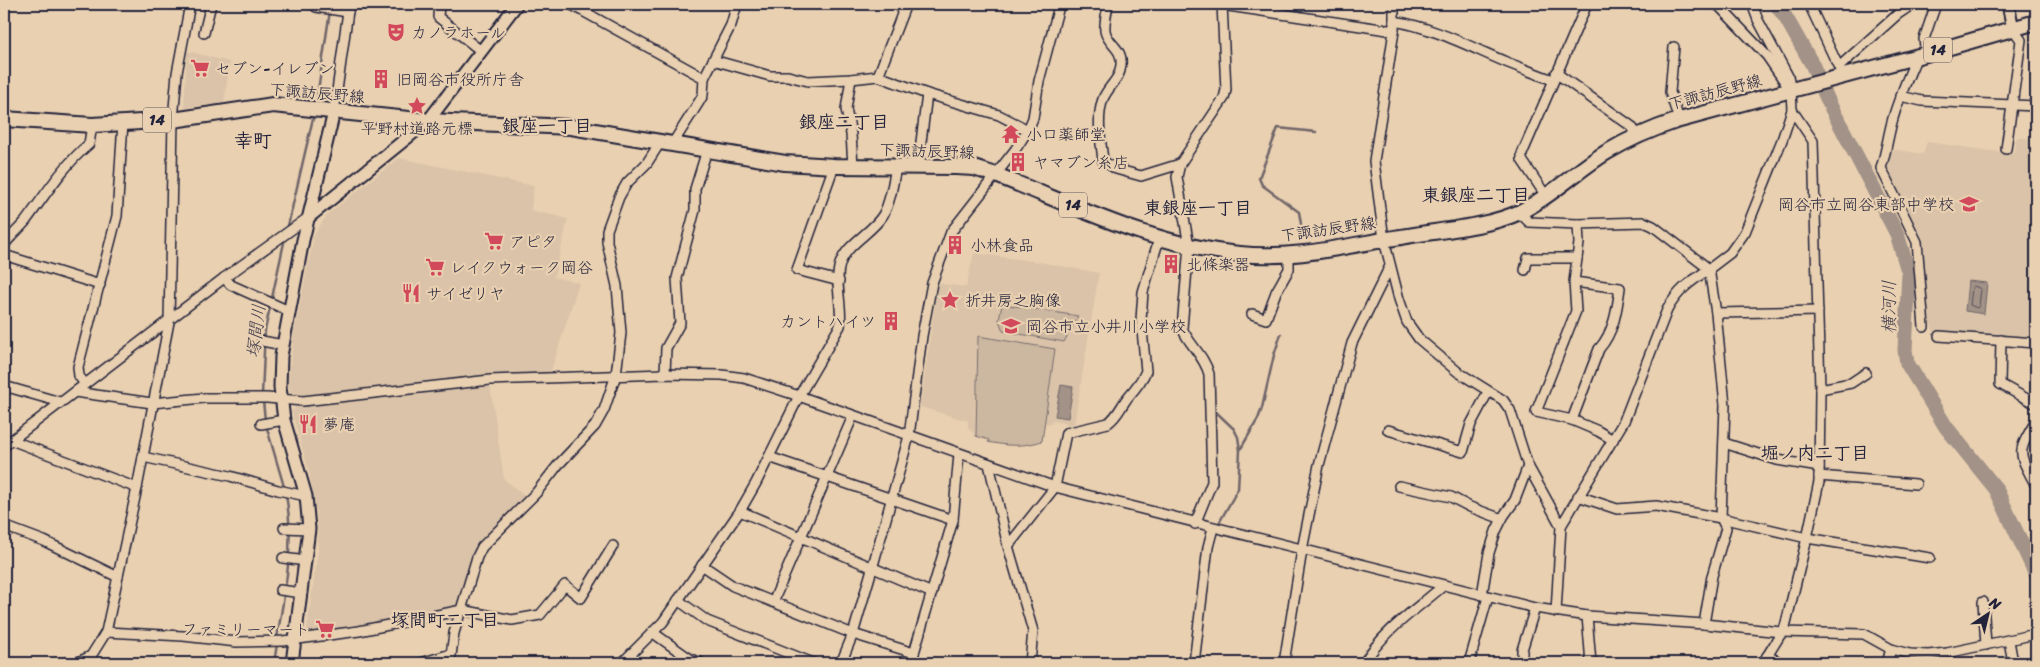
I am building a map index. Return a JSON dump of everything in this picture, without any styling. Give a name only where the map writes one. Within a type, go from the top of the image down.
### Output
[{"type":"main road","name":"下諏訪辰野線","points":[[4,119],[92,124],[173,120],[273,105],[428,121],[571,127],[785,163],[834,166],[974,168],[1159,239],[1241,255],[1289,254],[1489,222],[1519,212],[1546,196],[1606,152],[1638,135],[1679,120],[1794,89],[1840,73],[1921,55],[2036,22]]},
{"type":"street","points":[[58,663],[78,662],[91,656],[106,632],[137,488],[169,322],[173,120],[178,73],[190,4]]},
{"type":"street","points":[[204,33],[210,4]]},
{"type":"street","points":[[292,663],[302,593],[301,560],[309,529],[306,496],[278,420],[281,399],[283,309],[309,217],[334,112],[349,8],[325,9],[316,7],[314,4]]},
{"type":"street","points":[[439,4],[438,17],[481,51]]},
{"type":"street","points":[[7,443],[169,322],[224,278],[309,217],[428,121],[517,4]]},
{"type":"street","points":[[570,4],[704,78]]},
{"type":"street","points":[[421,663],[451,658],[454,633],[477,557],[482,547],[536,493],[558,465],[595,426],[604,410],[616,375],[621,333],[616,286],[607,242],[610,217],[623,190],[667,142],[699,102],[703,95],[704,78],[731,25],[737,4]]},
{"type":"street","points":[[878,76],[906,4]]},
{"type":"street","points":[[841,663],[853,634],[909,436],[922,336],[932,283],[951,232],[996,175],[1028,130],[1033,118],[1040,81],[1058,10],[1057,4]]},
{"type":"street","points":[[1108,4],[1105,31],[1119,50],[1122,65],[1118,80],[1104,98],[1102,104],[1100,132],[1103,161],[1116,169],[1141,176],[1180,164]]},
{"type":"street","points":[[1195,524],[1212,482],[1209,374],[1204,360],[1182,328],[1189,246],[1177,178],[1180,164],[1224,98],[1226,90],[1222,4],[1394,26],[1418,25],[1506,62],[1554,76],[1631,126],[1638,135]]},
{"type":"street","points":[[1394,4],[1394,26],[1374,161],[1384,240],[1407,322],[1419,339],[1458,372],[1503,400],[1510,410],[1528,466],[1561,526]]},
{"type":"street","points":[[1546,196],[1522,160],[1522,156],[1554,76],[1587,4]]},
{"type":"street","points":[[1717,4],[1767,56],[1794,89]]},
{"type":"street","points":[[1556,612],[1561,526],[1624,421],[1667,310],[1675,296],[1686,284],[1730,253],[1745,232],[1792,110],[1794,89],[1758,20],[1752,4]]},
{"type":"street","points":[[1809,4],[1840,73],[1898,14],[1913,4]]},
{"type":"street","points":[[1924,326],[1917,242],[1882,168],[1887,152],[1891,124],[1900,96],[1921,55],[1924,39],[1936,4]]},
{"type":"street","points":[[2006,149],[2021,40],[2013,30],[2008,4]]},
{"type":"street","points":[[1674,47],[1670,92],[1679,120]]},
{"type":"street","points":[[713,60],[770,76],[788,76],[808,81],[878,76],[927,94],[999,115],[1028,130]]},
{"type":"street","points":[[851,79],[846,109],[851,134],[853,166]]},
{"type":"street","points":[[918,166],[927,94]]},
{"type":"street","points":[[1900,96],[1922,101],[2036,106]]},
{"type":"street","points":[[1782,663],[1765,660],[1776,643],[1780,632],[1785,627],[1808,538],[1819,472],[1820,389],[1813,141],[1792,110]]},
{"type":"street","points":[[85,384],[79,376],[78,367],[117,216],[123,122]]},
{"type":"street","points":[[5,240],[23,224],[73,157],[89,144],[92,124]]},
{"type":"street","points":[[665,374],[666,348],[680,323],[677,278],[695,210],[695,190],[708,150]]},
{"type":"street","points":[[834,166],[797,270],[839,281]]},
{"type":"street","points":[[622,663],[662,622],[740,511],[799,396],[840,326],[842,316],[839,265],[844,256],[882,216],[890,200],[896,166]]},
{"type":"street","points":[[1519,212],[1529,222],[1578,224],[1644,222],[1653,226],[1709,269],[1716,313],[1725,405],[1721,518],[1726,528],[1712,576],[1704,624]]},
{"type":"street","points":[[1578,224],[1574,282],[1576,311],[1536,412],[1572,420],[1598,431],[1613,440]]},
{"type":"street","points":[[1008,546],[1055,487],[1066,433],[1108,423],[1114,419],[1127,398],[1144,378],[1146,371],[1140,320],[1143,292],[1159,239]]},
{"type":"street","points":[[1252,314],[1266,319],[1276,292],[1289,269],[1289,254]]},
{"type":"street","points":[[4,255],[100,285]]},
{"type":"street","points":[[1525,270],[1528,258],[1577,258]]},
{"type":"street","points":[[1284,663],[1318,465],[1352,343],[1390,266]]},
{"type":"street","points":[[224,278],[231,285],[283,309]]},
{"type":"street","points":[[1572,420],[1599,349],[1607,340],[1617,314],[1620,288],[1574,282]]},
{"type":"street","points":[[1716,313],[1818,311]]},
{"type":"street","points":[[1939,336],[2036,343]]},
{"type":"street","points":[[2001,340],[2000,384],[2036,404]]},
{"type":"street","points":[[266,342],[283,345]]},
{"type":"street","points":[[1820,389],[1851,383],[1866,373]]},
{"type":"street","points":[[75,392],[152,403],[204,398],[263,398],[303,401],[490,380],[616,375],[722,374],[744,378],[799,396],[1055,487],[1195,524],[1535,608],[1587,616],[1704,624],[1780,632],[1864,634],[1911,659],[1986,646],[2036,634]]},
{"type":"street","points":[[4,386],[60,402]]},
{"type":"street","points":[[1388,430],[1463,452],[1471,424],[1488,392]]},
{"type":"street","points":[[773,602],[853,416]]},
{"type":"street","points":[[262,424],[278,420]]},
{"type":"street","points":[[2036,421],[2021,447],[2022,457],[2036,486]]},
{"type":"street","points":[[7,443],[137,488]]},
{"type":"street","points":[[1724,443],[1819,472],[1916,484]]},
{"type":"street","points":[[911,663],[953,520],[959,454]]},
{"type":"street","points":[[769,457],[953,520]]},
{"type":"street","points":[[143,458],[230,476],[292,494],[306,496]]},
{"type":"street","points":[[988,464],[1008,546],[1033,631],[1030,663]]},
{"type":"street","points":[[1469,663],[1485,596],[1489,553],[1502,519],[1515,500],[1528,466]]},
{"type":"street","points":[[1400,486],[1451,497],[1470,507],[1502,519]]},
{"type":"street","points":[[1578,496],[1617,509],[1656,506],[1721,518],[1808,538],[1930,558]]},
{"type":"street","points":[[740,511],[932,593]]},
{"type":"street","points":[[4,526],[44,542],[118,577]]},
{"type":"street","points":[[284,528],[309,529]]},
{"type":"street","points":[[1194,663],[1208,547],[1213,528]]},
{"type":"street","points":[[106,632],[182,636],[237,642],[283,641],[359,631],[462,610],[512,620],[540,615],[565,585],[581,598],[613,546]]},
{"type":"street","points":[[283,558],[301,560]]},
{"type":"street","points":[[702,565],[733,586],[853,634],[914,653]]},
{"type":"street","points":[[1364,663],[1373,648],[1398,623],[1443,586]]},
{"type":"street","points":[[280,590],[302,593]]},
{"type":"street","points":[[678,600],[707,621],[813,663]]},
{"type":"street","points":[[1983,602],[1986,646]]},
{"type":"street","points":[[1522,663],[1522,650],[1535,608]]},
{"type":"street","points":[[1587,616],[1591,663]]},
{"type":"street","points":[[652,632],[690,659],[701,663]]},
{"type":"street","points":[[2009,641],[2012,657],[2011,663]]},
{"type":"street","points":[[1887,663],[1892,649]]},
{"type":"shaded area","points":[[187,51],[230,62],[224,103],[184,108]]},
{"type":"shaded area","name":"岡谷市立岡谷東部中学校","points":[[2017,137],[2036,140],[2036,339],[1935,334],[1929,321],[1920,242],[1885,167],[1891,149],[1923,154],[1927,142],[2013,154]]},
{"type":"shaded area","points":[[399,158],[534,186],[531,210],[568,219],[554,277],[579,283],[550,374],[446,380],[346,393],[297,396],[291,393],[288,384],[294,333],[314,236],[329,213]]},
{"type":"shaded area","name":"岡谷市立小井川小学校","points":[[974,253],[1099,273],[1074,425],[1052,421],[1051,424],[1045,423],[1042,441],[1030,445],[1009,446],[988,442],[989,440],[976,436],[968,427],[968,421],[920,407],[937,290],[936,283],[966,287]]},
{"type":"shaded area","points":[[1002,304],[1078,316],[1064,342],[1003,331],[999,320]]},
{"type":"shaded area","points":[[978,336],[1055,349],[1042,441],[1022,445],[1008,445],[988,442],[989,440],[976,436]]},
{"type":"shaded area","points":[[490,384],[504,479],[527,498],[471,558],[468,569],[470,570],[460,606],[306,635],[318,551],[317,515],[309,472],[292,412],[296,407]]},
{"type":"water","points":[[1968,281],[1987,283],[1984,314],[1965,311]]},
{"type":"water","points":[[1061,385],[1073,387],[1068,418],[1055,416]]},
{"type":"waterway","name":"塚間川","points":[[316,104],[331,4]]},
{"type":"waterway","name":"横河川","points":[[1776,4],[1812,64],[1830,105],[1897,234],[1909,274],[1905,350],[1907,363],[1946,427],[1996,489],[2036,574]]},
{"type":"waterway","name":"塚間川","points":[[287,230],[314,114]]},
{"type":"waterway","points":[[1301,224],[1299,212],[1262,185],[1259,178],[1278,128],[1316,132]]},
{"type":"waterway","name":"塚間川","points":[[262,395],[265,330],[285,238]]},
{"type":"waterway","points":[[1240,450],[1258,419],[1262,408],[1274,355],[1281,334]]},
{"type":"waterway","name":"塚間川","points":[[263,401],[265,420]]},
{"type":"waterway","points":[[1214,410],[1234,429],[1238,437],[1240,450],[1238,489],[1219,523]]},
{"type":"waterway","name":"塚間川","points":[[266,425],[285,490]]},
{"type":"waterway","name":"塚間川","points":[[277,638],[288,567],[290,531],[286,495]]},
{"type":"waterway","name":"塚間川","points":[[274,663],[277,644]]},
{"type":"place","name":"カノラホール","points":[[396,32]]},
{"type":"place","name":"セブン-イレブン","points":[[200,68]]},
{"type":"place","name":"旧岡谷市役所庁舎","points":[[381,79]]},
{"type":"place","name":"平野村道路元標","points":[[417,106]]},
{"type":"place","name":"小口薬師堂","points":[[1011,134]]},
{"type":"place","name":"ヤマブン糸店","points":[[1018,162]]},
{"type":"place","name":"岡谷市立岡谷東部中学校","points":[[1969,204]]},
{"type":"place","name":"アピタ","points":[[494,241]]},
{"type":"place","name":"小林食品","points":[[955,245]]},
{"type":"place","name":"北條楽器","points":[[1171,264]]},
{"type":"place","name":"レイクウォーク岡谷","points":[[435,267]]},
{"type":"place","name":"サイゼリヤ","points":[[411,293]]},
{"type":"place","name":"折井房之胸像","points":[[950,300]]},
{"type":"place","name":"カントハイツ","points":[[891,321]]},
{"type":"place","name":"岡谷市立小井川小学校","points":[[1011,326]]},
{"type":"place","name":"夢庵","points":[[308,424]]},
{"type":"place","name":"ファミリーマート","points":[[325,629]]},
{"type":"district","name":"銀座二丁目","points":[[844,122]]},
{"type":"district","name":"銀座一丁目","points":[[547,126]]},
{"type":"district","name":"幸町","points":[[253,140]]},
{"type":"district","name":"東銀座二丁目","points":[[1476,195]]},
{"type":"district","name":"東銀座一丁目","points":[[1198,208]]},
{"type":"district","name":"堀ノ内二丁目","points":[[1815,453]]},
{"type":"district","name":"塚間町二丁目","points":[[445,620]]}]
